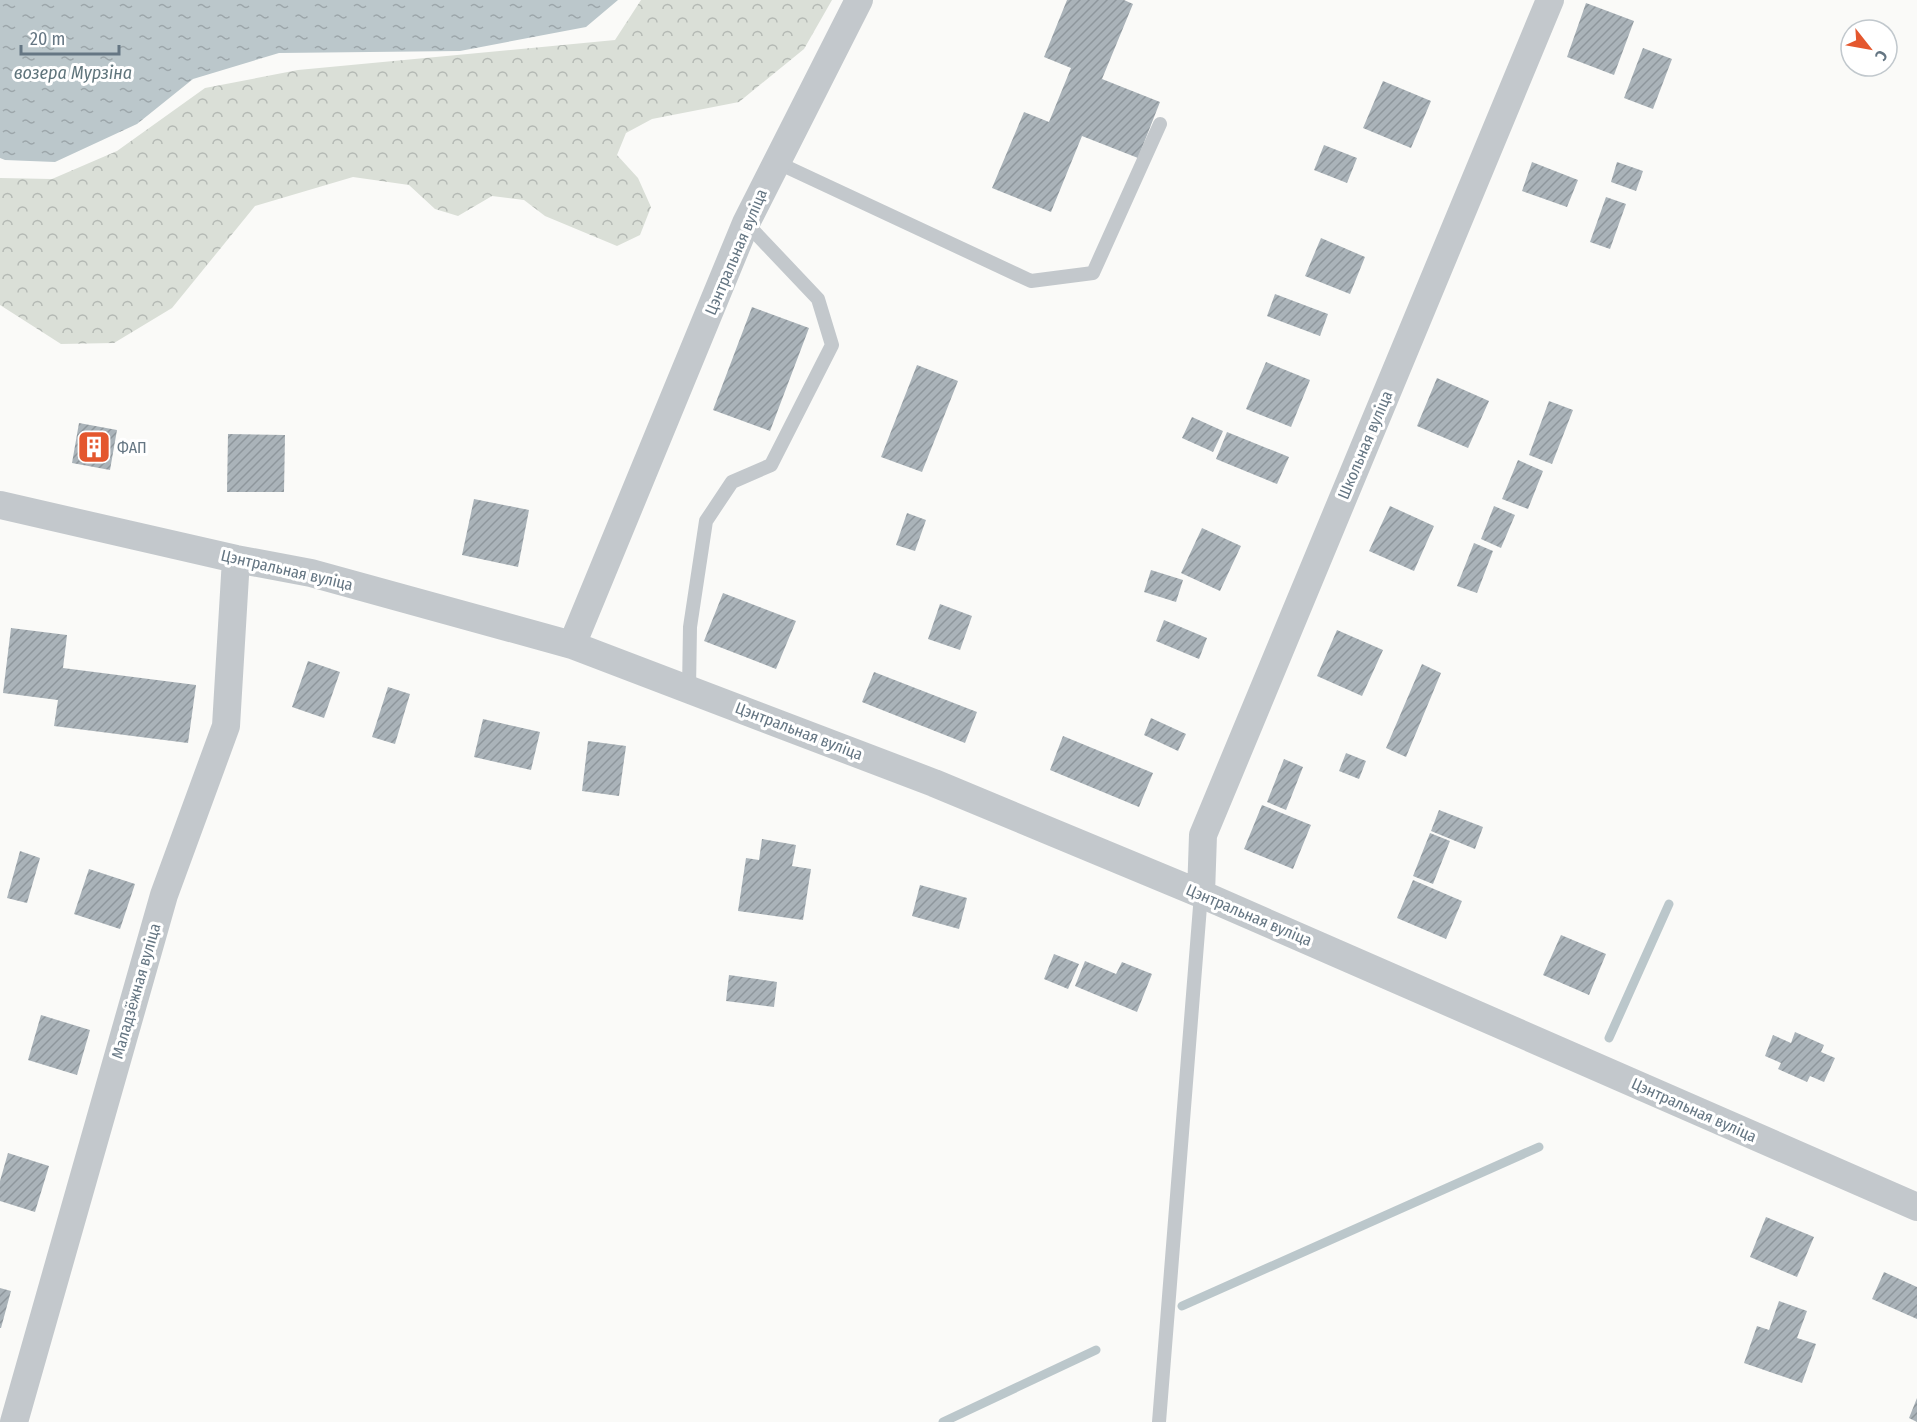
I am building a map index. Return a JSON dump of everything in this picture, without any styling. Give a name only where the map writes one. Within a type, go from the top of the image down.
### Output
[{"type":"street","name":"Цэнтральная вуліца","points":[[572,645],[746,223],[859,0]]},
{"type":"street","name":"Школьная вуліца","points":[[1201,894],[1203,835],[1550,0]]},
{"type":"street","name":"Цэнтральная вуліца","points":[[0,505],[236,559],[311,573],[572,645],[934,783],[1201,894],[1917,1207]]},
{"type":"street","name":"Маладзёжная вуліца","points":[[14,1422],[164,895],[226,726],[236,559]]},
{"type":"lane","points":[[776,162],[1032,281],[1093,273],[1160,124]]},
{"type":"lane","points":[[689,688],[690,627],[706,521],[732,482],[771,465],[832,345],[819,299],[746,223]]},
{"type":"lane","points":[[1159,1422],[1201,894]]},
{"type":"green space","points":[[641,0],[832,0],[804,49],[739,102],[652,119],[626,133],[617,155],[638,178],[651,207],[640,235],[617,246],[545,216],[524,200],[492,196],[458,216],[435,209],[409,185],[353,177],[255,206],[172,308],[114,343],[61,344],[0,305],[0,178],[52,179],[117,151],[205,88],[298,70],[615,40]]},
{"type":"water","name":"возера Мурзіна","points":[[0,0],[618,0],[586,27],[460,51],[279,53],[193,79],[137,124],[55,162],[0,158]]},
{"type":"building","points":[[1067,0],[1124,0],[1133,4],[1102,79],[1160,102],[1138,158],[1082,136],[1051,212],[992,188],[1024,112],[1049,122],[1071,68],[1044,57]]},
{"type":"building","points":[[1586,3],[1634,21],[1614,75],[1567,57]]},
{"type":"building","points":[[1643,48],[1672,59],[1653,109],[1624,98]]},
{"type":"building","points":[[1383,81],[1431,101],[1411,148],[1363,128]]},
{"type":"building","points":[[1324,145],[1357,158],[1347,183],[1314,170]]},
{"type":"building","points":[[1532,162],[1578,180],[1567,207],[1522,191]]},
{"type":"building","points":[[1617,162],[1643,171],[1636,191],[1611,182]]},
{"type":"building","points":[[1606,197],[1626,204],[1610,249],[1590,242]]},
{"type":"building","points":[[1321,238],[1365,257],[1350,294],[1305,276]]},
{"type":"building","points":[[1275,294],[1328,314],[1320,336],[1267,316]]},
{"type":"building","points":[[752,307],[809,328],[770,431],[713,410]]},
{"type":"building","points":[[1266,362],[1310,380],[1291,427],[1246,409]]},
{"type":"building","points":[[917,365],[958,381],[922,472],[881,457]]},
{"type":"building","points":[[1437,378],[1489,401],[1468,448],[1417,426]]},
{"type":"building","points":[[1549,401],[1573,410],[1552,464],[1529,455]]},
{"type":"building","points":[[1192,417],[1223,431],[1213,452],[1182,438]]},
{"type":"building","name":"ФАП","points":[[79,423],[117,430],[110,470],[72,463]]},
{"type":"building","points":[[1227,432],[1289,457],[1277,484],[1216,459]]},
{"type":"building","points":[[228,434],[285,435],[284,492],[227,492]]},
{"type":"building","points":[[1518,460],[1543,471],[1528,509],[1502,499]]},
{"type":"building","points":[[474,499],[529,510],[518,567],[462,555]]},
{"type":"building","points":[[1390,506],[1434,526],[1414,571],[1369,551]]},
{"type":"building","points":[[1494,506],[1515,515],[1501,548],[1481,539]]},
{"type":"building","points":[[907,513],[926,520],[915,551],[896,545]]},
{"type":"building","points":[[1202,528],[1241,546],[1220,591],[1181,573]]},
{"type":"building","points":[[1474,543],[1493,551],[1477,593],[1457,586]]},
{"type":"building","points":[[1151,570],[1183,580],[1176,602],[1144,592]]},
{"type":"building","points":[[723,593],[796,621],[776,669],[704,641]]},
{"type":"building","points":[[940,604],[972,616],[960,650],[928,639]]},
{"type":"building","points":[[1164,620],[1207,638],[1199,659],[1156,641]]},
{"type":"building","points":[[11,628],[67,635],[63,668],[196,685],[188,743],[54,726],[58,700],[3,693]]},
{"type":"building","points":[[1337,630],[1383,650],[1362,696],[1317,676]]},
{"type":"building","points":[[308,661],[340,672],[324,718],[292,707]]},
{"type":"building","points":[[1422,664],[1441,673],[1406,757],[1386,748]]},
{"type":"building","points":[[874,672],[977,712],[965,743],[862,702]]},
{"type":"building","points":[[388,687],[410,694],[395,744],[372,737]]},
{"type":"building","points":[[1151,718],[1186,734],[1178,751],[1144,735]]},
{"type":"building","points":[[483,719],[540,732],[531,770],[474,757]]},
{"type":"building","points":[[1063,736],[1153,773],[1139,807],[1050,770]]},
{"type":"building","points":[[588,741],[626,746],[619,796],[582,791]]},
{"type":"building","points":[[1346,753],[1366,761],[1359,779],[1339,771]]},
{"type":"building","points":[[1284,759],[1303,767],[1286,810],[1267,802]]},
{"type":"building","points":[[1262,805],[1311,825],[1293,869],[1244,849]]},
{"type":"building","points":[[1439,810],[1483,827],[1475,849],[1431,831]]},
{"type":"building","points":[[1430,833],[1450,841],[1433,884],[1413,876]]},
{"type":"building","points":[[762,839],[796,845],[792,866],[811,869],[803,920],[738,911],[746,858],[759,860]]},
{"type":"building","points":[[20,851],[40,858],[27,903],[7,898]]},
{"type":"building","points":[[89,869],[135,884],[120,929],[74,914]]},
{"type":"building","points":[[1413,880],[1462,901],[1446,939],[1397,918]]},
{"type":"building","points":[[920,885],[967,898],[959,929],[912,916]]},
{"type":"building","points":[[1561,935],[1606,954],[1589,995],[1543,975]]},
{"type":"building","points":[[1054,954],[1079,964],[1068,989],[1044,979]]},
{"type":"building","points":[[1085,961],[1116,974],[1122,962],[1152,974],[1137,1012],[1075,986]]},
{"type":"building","points":[[729,975],[777,982],[774,1007],[726,1001]]},
{"type":"building","points":[[41,1015],[90,1030],[77,1075],[28,1060]]},
{"type":"building","points":[[1795,1032],[1824,1045],[1821,1052],[1835,1058],[1824,1082],[1810,1076],[1807,1082],[1778,1069],[1781,1063],[1765,1056],[1773,1035],[1791,1043]]},
{"type":"building","points":[[8,1153],[49,1166],[35,1212],[0,1201],[0,1181]]},
{"type":"building","points":[[1766,1217],[1814,1237],[1797,1277],[1750,1257]]},
{"type":"building","points":[[1884,1272],[1917,1287],[1917,1319],[1872,1299]]},
{"type":"building","points":[[0,1288],[11,1291],[1,1328],[0,1328]]},
{"type":"building","points":[[1779,1301],[1807,1311],[1797,1338],[1816,1344],[1802,1383],[1744,1363],[1757,1326],[1769,1330]]},
{"type":"building","points":[[1917,1398],[1917,1422],[1909,1418]]},
{"type":"waterway","points":[[1609,1038],[1669,904]]},
{"type":"waterway","points":[[1182,1306],[1539,1147]]},
{"type":"waterway","points":[[943,1422],[1096,1350]]},
{"type":"place","name":"ФАП","points":[[94,447]]}]
